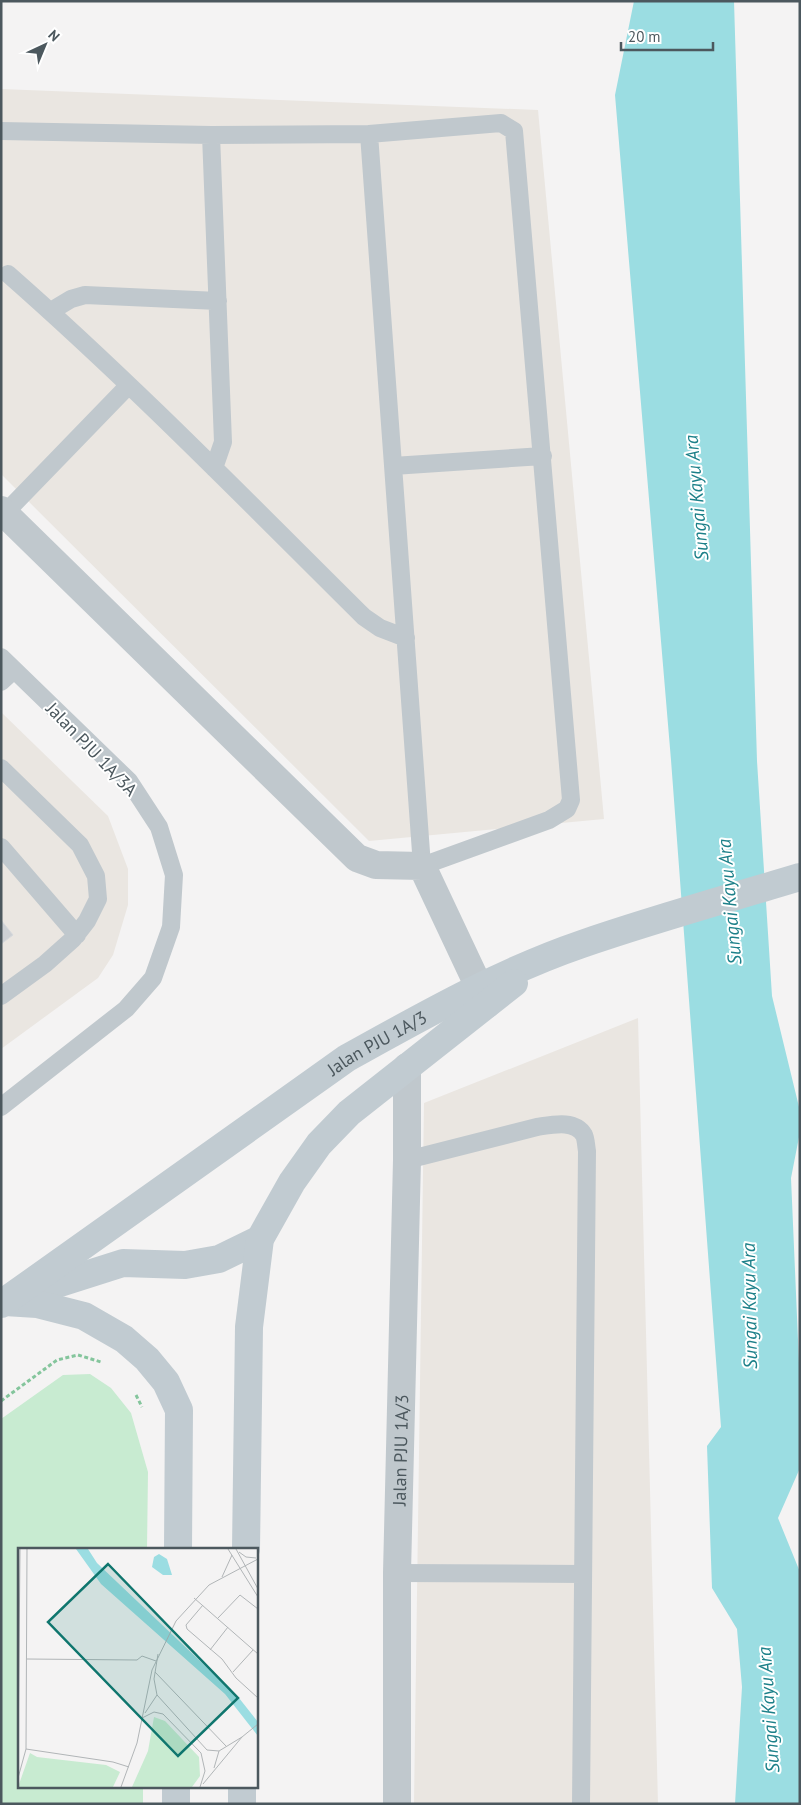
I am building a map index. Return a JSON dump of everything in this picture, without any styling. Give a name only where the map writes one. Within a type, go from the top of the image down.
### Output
[{"type":"street","points":[[3,511],[357,858],[376,865],[422,866],[483,996],[407,1068],[349,1113],[319,1144],[292,1182],[260,1239],[249,1327],[246,1548]]},
{"type":"street","name":"Jalan PJU 1A/3","points":[[3,1303],[347,1058],[483,996],[544,960],[582,944],[800,877]]},
{"type":"street","name":"Jalan PJU 1A/3","points":[[397,1804],[397,1573],[407,1160],[407,1068]]},
{"type":"street","points":[[3,1303],[124,1263],[185,1265],[219,1259],[260,1239]]},
{"type":"street","points":[[3,1303],[37,1304],[84,1316],[124,1339],[147,1359],[166,1382],[179,1410],[178,1548]]},
{"type":"street","points":[[176,1788],[176,1804]]},
{"type":"street","points":[[242,1788],[242,1804]]},
{"type":"lane","points":[[1,131],[211,135],[369,134],[501,123],[514,131],[571,800],[567,809],[549,820],[422,866],[369,134]]},
{"type":"lane","points":[[211,135],[223,442],[214,468]]},
{"type":"lane","points":[[8,274],[50,311],[214,468],[364,617],[380,628],[406,638]]},
{"type":"lane","points":[[50,311],[71,299],[85,295],[218,301]]},
{"type":"lane","points":[[3,511],[128,386]]},
{"type":"lane","points":[[393,466],[543,456]]},
{"type":"lane","name":"Jalan PJU 1A/3A","points":[[1,657],[129,781],[160,827],[174,874],[171,927],[153,978],[126,1009],[1,1107]]},
{"type":"lane","points":[[1,682],[14,670]]},
{"type":"lane","points":[[1,768],[80,845],[96,876],[98,899],[77,935],[45,964],[1,996]]},
{"type":"lane","points":[[1,847],[77,935]]},
{"type":"lane","points":[[407,1160],[558,1124],[573,1125],[584,1134],[587,1151],[581,1804]]},
{"type":"lane","points":[[397,1573],[583,1574]]},
{"type":"path","points":[[1,1401],[57,1360],[78,1355],[107,1366]]},
{"type":"path","points":[[130,1389],[145,1413]]},
{"type":"shaded area","points":[[1,89],[538,110],[604,819],[369,841],[1,474]]},
{"type":"shaded area","points":[[1,712],[108,816],[128,869],[128,905],[113,955],[98,978],[1,1049]]},
{"type":"shaded area","points":[[638,1018],[658,1804],[414,1804],[424,1103]]},
{"type":"green space","points":[[90,1374],[111,1388],[131,1413],[148,1472],[147,1548],[18,1548],[18,1788],[143,1788],[143,1804],[1,1804],[1,1419],[63,1375]]},
{"type":"water","name":"Sungai Kayu Ara","points":[[634,1],[734,1],[757,761],[772,996],[800,1111],[800,1132],[791,1178],[800,1386],[800,1468],[778,1518],[800,1572],[800,1804],[735,1804],[742,1687],[737,1629],[712,1588],[707,1446],[721,1427],[671,760],[615,95]]},
{"type":"building","points":[[1,920],[13,935],[1,944]]}]
